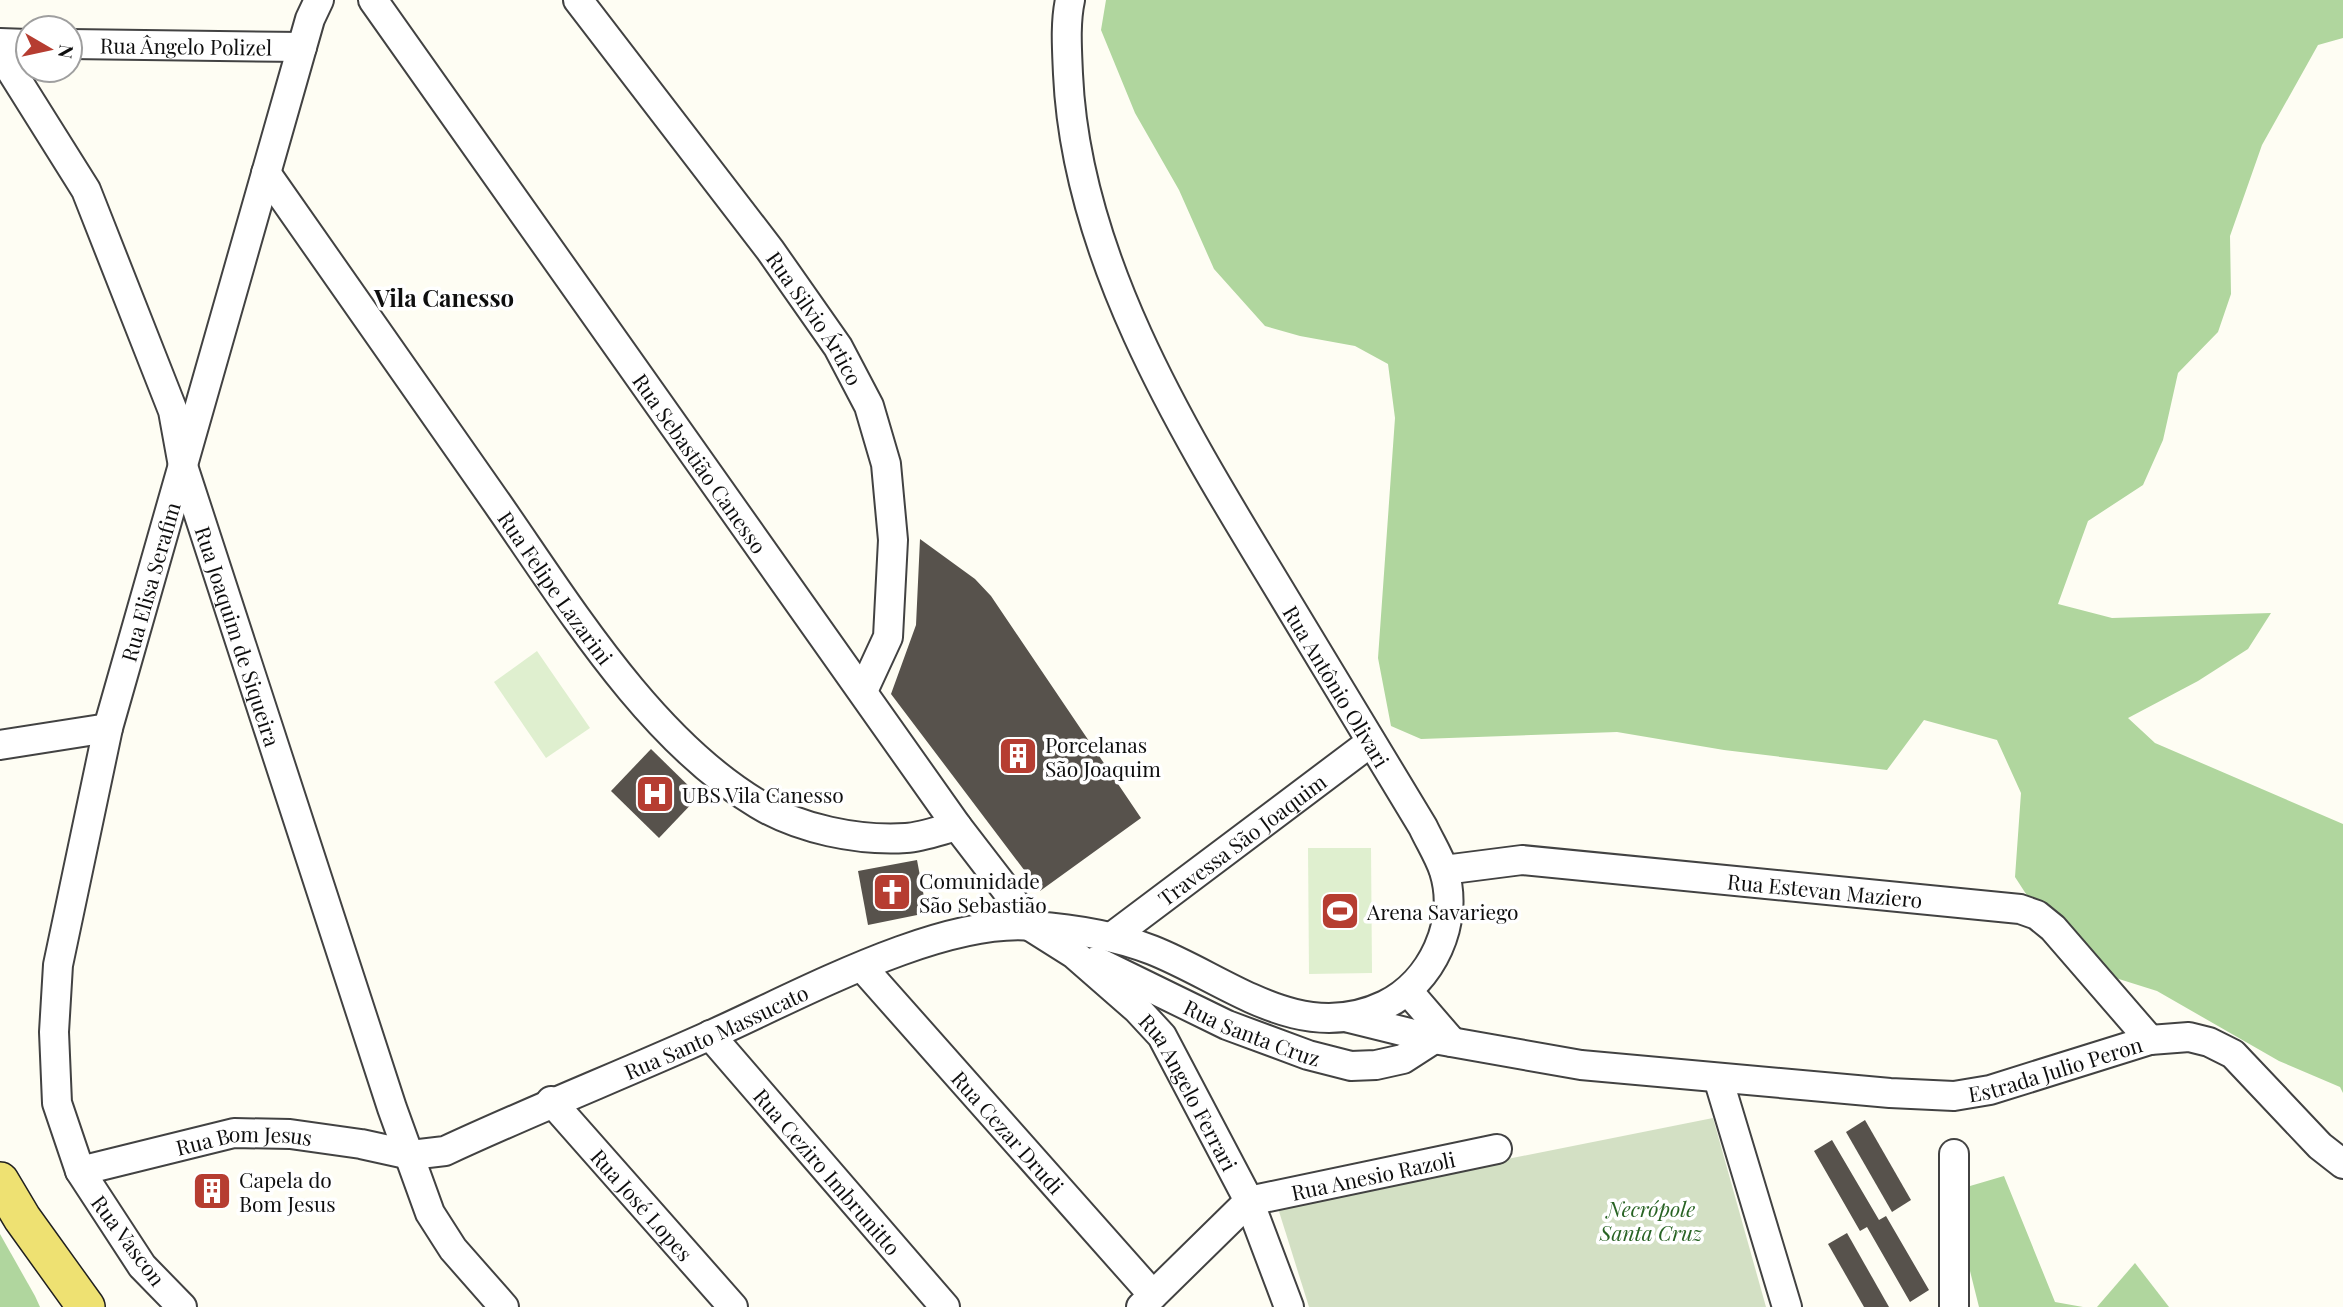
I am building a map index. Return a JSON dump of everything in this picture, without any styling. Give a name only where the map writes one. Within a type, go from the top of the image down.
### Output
[{"type":"main road","points":[[0,1181],[22,1218],[86,1307]]},
{"type":"main road","points":[[0,1229],[53,1307]]},
{"type":"street","name":"Rua Elisa Serafim","points":[[79,1171],[57,1103],[54,1032],[58,965],[108,728],[302,47],[319,0]]},
{"type":"street","name":"Rua Sebastião Canesso","points":[[373,0],[957,826],[1007,891],[1028,925]]},
{"type":"street","name":"Rua Silvio Ártico","points":[[578,0],[770,250],[838,347],[869,406],[886,464],[893,540],[888,637],[863,691]]},
{"type":"street","name":"Rua Antônio Olivari","points":[[1028,925],[1113,936],[1155,951],[1271,1008],[1308,1018],[1349,1018],[1385,1005],[1408,991],[1430,965],[1445,931],[1448,892],[1444,870],[1423,828],[1189,442],[1137,336],[1090,208],[1070,122],[1067,46],[1069,1]]},
{"type":"street","name":"Rua Ângelo Polizel","points":[[84,44],[302,47]]},
{"type":"street","name":"Rua Joaquim de Siqueira","points":[[0,53],[86,190],[173,411],[183,466],[387,1095],[430,1213],[453,1249],[504,1307]]},
{"type":"street","name":"Rua Felipe Lazarini","points":[[266,173],[582,625],[660,722],[704,768],[760,805],[806,824],[850,834],[908,838],[957,826]]},
{"type":"street","points":[[0,745],[108,728]]},
{"type":"street","name":"Travessa São Joaquim","points":[[1113,936],[1371,742]]},
{"type":"street","name":"Rua Estevan Maziero","points":[[1444,870],[1522,860],[2020,909],[2037,915],[2053,928],[2150,1040]]},
{"type":"street","name":"Rua Santo Massucato","points":[[411,1155],[445,1151],[551,1101],[940,937],[977,929],[1028,925]]},
{"type":"street","name":"Rua Angelo Ferrari","points":[[1028,925],[1074,954],[1137,1009],[1162,1036],[1249,1201],[1289,1307]]},
{"type":"street","name":"Rua Santa Cruz","points":[[1074,954],[1108,966],[1227,1025],[1308,1055],[1351,1066],[1376,1065],[1403,1059],[1443,1041]]},
{"type":"street","name":"Rua Cezar Drudi","points":[[863,968],[1147,1301]]},
{"type":"street","points":[[1408,991],[1443,1041]]},
{"type":"street","name":"Estrada Julio Peron","points":[[1349,1018],[1443,1041],[1581,1065],[1954,1096],[1990,1090],[2150,1040],[2189,1037],[2209,1042],[2233,1054],[2320,1146],[2343,1164]]},
{"type":"street","name":"Rua Ceziro Imbrunitto","points":[[710,1035],[945,1307]]},
{"type":"street","points":[[1717,1078],[1787,1307]]},
{"type":"street","name":"Rua José Lopes","points":[[551,1101],[733,1307]]},
{"type":"street","name":"Rua Bom Jesus","points":[[79,1171],[234,1133],[290,1134],[361,1144],[411,1155]]},
{"type":"street","name":"Rua Anesio Razoli","points":[[1249,1201],[1497,1149]]},
{"type":"street","points":[[1954,1154],[1954,1307]]},
{"type":"street","name":"Rua Vascon","points":[[79,1171],[142,1266],[182,1307]]},
{"type":"street","points":[[1147,1301],[1249,1201]]},
{"type":"green space","points":[[1106,0],[2343,0],[2343,38],[2318,45],[2262,145],[2230,236],[2231,294],[2218,332],[2178,373],[2163,440],[2143,485],[2088,521],[2058,604],[2112,618],[2271,613],[2248,649],[2198,681],[2128,718],[2155,743],[2343,824],[2343,1093],[2340,1087],[2279,1061],[2157,991],[2103,974],[2060,946],[2015,877],[2021,793],[1997,740],[1924,720],[1887,770],[1724,750],[1617,732],[1421,739],[1391,726],[1378,658],[1395,418],[1388,364],[1355,346],[1300,336],[1265,326],[1214,269],[1179,190],[1135,113],[1101,30]]},
{"type":"green space","points":[[537,651],[590,728],[546,758],[494,682]]},
{"type":"green space","name":"Arena Savariego","points":[[1308,848],[1371,848],[1372,973],[1309,974]]},
{"type":"green space","name":"Necrópole Santa Cruz","points":[[1713,1118],[1766,1307],[1309,1307],[1277,1205]]},
{"type":"green space","points":[[2004,1176],[2055,1302],[2083,1307],[1979,1307],[1969,1267],[1970,1186]]},
{"type":"green space","points":[[0,1234],[35,1296],[40,1307],[0,1307]]},
{"type":"green space","points":[[2135,1263],[2169,1307],[2097,1307]]},
{"type":"building","name":"Porcelanas São Joaquim","points":[[920,539],[975,579],[991,596],[1141,818],[1040,891],[891,694],[916,625]]},
{"type":"building","name":"UBS Vila Canesso","points":[[651,749],[699,796],[659,838],[611,791]]},
{"type":"building","name":"Comunidade São Sebastião","points":[[917,860],[927,913],[868,925],[858,871]]},
{"type":"building","points":[[1865,1120],[1911,1200],[1892,1212],[1846,1132]]},
{"type":"building","points":[[1832,1140],[1879,1220],[1886,1216],[1929,1290],[1910,1302],[1867,1227],[1860,1231],[1814,1151]]},
{"type":"building","name":"Capela do Bom Jesus","points":[[209,1175],[227,1199],[215,1208],[197,1184]]},
{"type":"building","points":[[1847,1233],[1889,1307],[1864,1307],[1828,1244]]},
{"type":"place","name":"Porcelanas São Joaquim","points":[[1018,756]]},
{"type":"place","name":"UBS Vila Canesso","points":[[655,794]]},
{"type":"place","name":"Comunidade São Sebastião","points":[[892,892]]},
{"type":"place","name":"Arena Savariego","points":[[1340,911]]},
{"type":"place","name":"Capela do Bom Jesus","points":[[212,1191]]},
{"type":"district","name":"Vila Canesso","points":[[444,297]]}]
